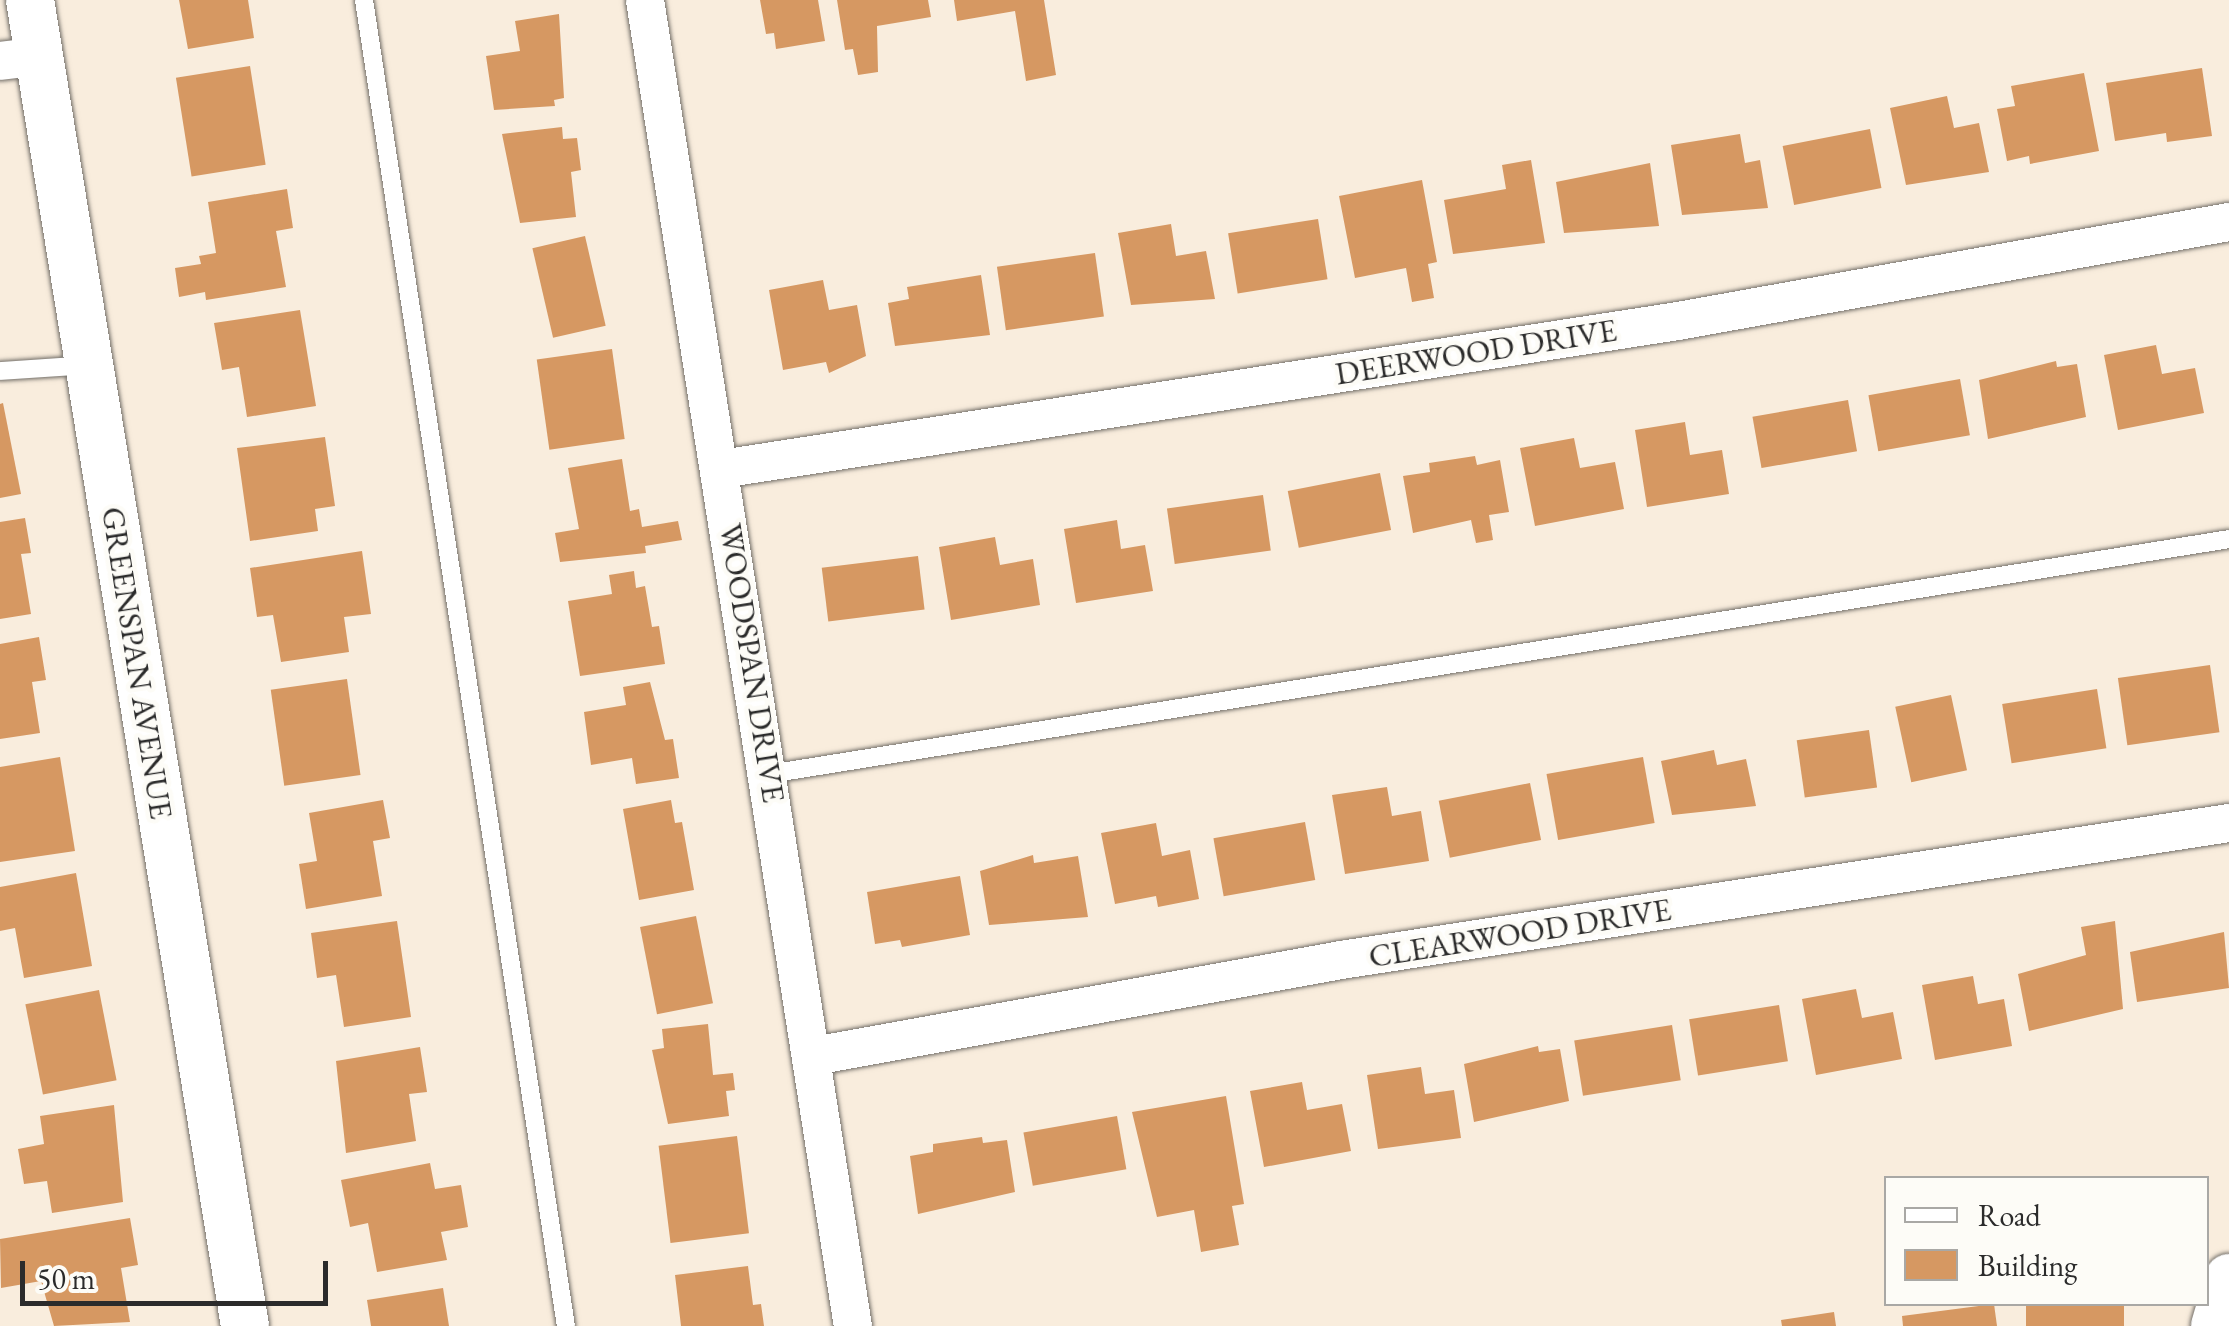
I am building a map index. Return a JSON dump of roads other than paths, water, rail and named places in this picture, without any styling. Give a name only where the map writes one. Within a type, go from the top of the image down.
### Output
[{"type":"street","name":"GREENSPAN AVENUE","points":[[30,0],[19,59],[88,365],[244,1326]]},
{"type":"street","name":"WOODSPAN DRIVE","points":[[645,0],[854,1326]]},
{"type":"street","name":"DEERWOOD DRIVE","points":[[721,469],[1678,321],[2229,222]]},
{"type":"street","name":"CLEARWOOD DRIVE","points":[[814,1056],[1341,960],[2229,824]]},
{"type":"street","points":[[2215,1326],[2229,1278]]},
{"type":"lane","points":[[364,0],[566,1326]]},
{"type":"lane","points":[[0,372],[88,365]]},
{"type":"lane","points":[[769,774],[2229,539]]}]
